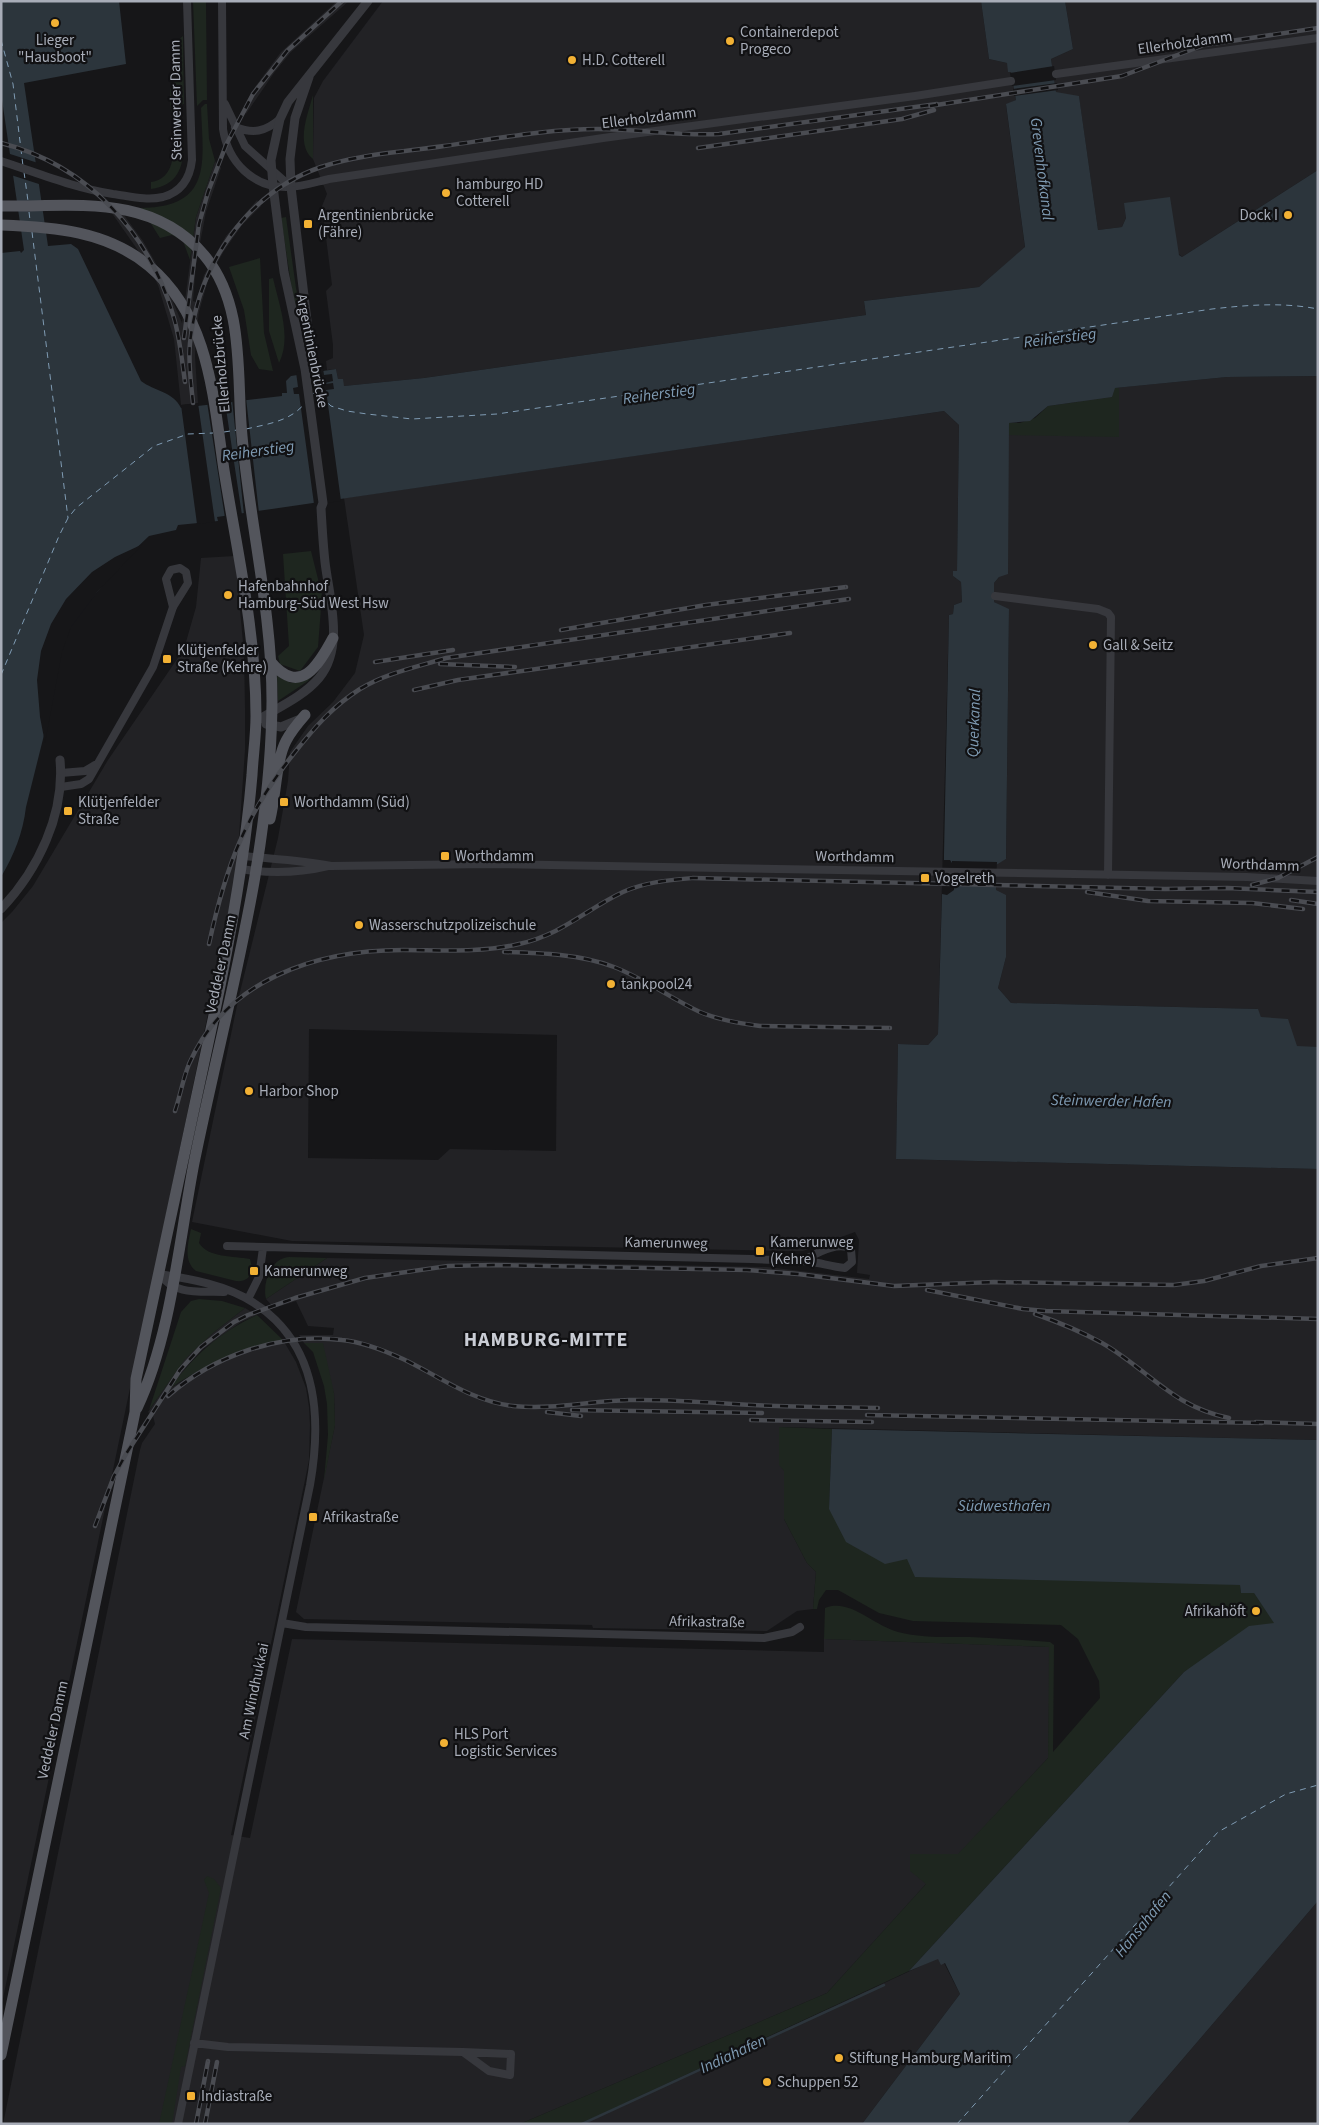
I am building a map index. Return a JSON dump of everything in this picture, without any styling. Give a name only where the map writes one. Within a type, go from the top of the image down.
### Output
[{"type":"main road","name":"Ellerholzbrücke","points":[[1,206],[104,206],[122,208],[151,216],[175,229],[198,249],[219,276],[228,294],[234,320],[244,455],[252,515]]},
{"type":"main road","name":"Ellerholzbrücke","points":[[1,225],[63,230],[89,235],[108,242],[130,252],[148,265],[178,297],[195,328],[206,362],[232,518]]},
{"type":"main road","name":"Veddeler Damm","points":[[135,1412],[149,1383],[173,1282],[198,1144],[262,839],[272,712],[270,661],[263,588],[252,515]]},
{"type":"main road","name":"Veddeler Damm","points":[[1,2055],[135,1412],[136,1379],[223,970],[241,870],[248,821],[256,721],[252,655],[243,582],[232,518]]},
{"type":"main road","points":[[270,661],[285,676],[300,677],[315,667],[333,638]]},
{"type":"main road","points":[[262,839],[275,798],[283,748],[290,733],[304,715]]},
{"type":"street","name":"Steinwerder Damm","points":[[1,162],[97,192],[141,198],[152,198],[169,194],[185,182],[192,167],[187,1]]},
{"type":"street","points":[[222,1],[223,129],[226,145],[245,172],[258,182],[272,186]]},
{"type":"street","name":"Argentinienbrücke","points":[[256,721],[296,697],[319,678],[331,655],[333,638],[332,609],[322,521],[323,503],[304,368],[288,296],[272,186],[273,144],[280,119],[294,94],[368,1]]},
{"type":"street","name":"Ellerholzdamm","points":[[1056,74],[1318,38]]},
{"type":"street","name":"Argentinienbrücke","points":[[308,329],[290,184],[290,146],[309,77]]},
{"type":"street","name":"Ellerholzdamm","points":[[272,186],[332,179],[603,138],[915,96],[1011,81]]},
{"type":"street","points":[[224,101],[245,146],[271,171],[290,184]]},
{"type":"street","points":[[235,127],[248,132],[261,131],[280,119]]},
{"type":"street","points":[[60,787],[85,782],[92,775],[97,763],[153,667],[173,607],[188,580],[186,572],[180,568],[170,570],[166,579],[173,607]]},
{"type":"street","points":[[995,596],[1098,609],[1108,613],[1111,622],[1108,875]]},
{"type":"street","points":[[256,721],[286,726],[304,715]]},
{"type":"street","points":[[1,909],[22,883],[41,851],[54,819],[60,787],[60,760]]},
{"type":"street","points":[[61,773],[85,771],[97,763]]},
{"type":"street","name":"Worthdamm","points":[[243,856],[305,860],[331,866]]},
{"type":"street","name":"Worthdamm","points":[[241,870],[256,872],[305,872],[331,866],[490,864],[1247,877],[1318,881]]},
{"type":"street","name":"Kamerunweg","points":[[226,1246],[799,1262],[845,1268],[852,1262],[851,1249],[837,1246],[799,1262]]},
{"type":"street","points":[[248,1299],[259,1277],[263,1248]]},
{"type":"street","points":[[159,1274],[173,1282]]},
{"type":"street","name":"Am Windhukkai","points":[[173,1282],[193,1291],[233,1293]]},
{"type":"street","name":"Am Windhukkai","points":[[173,1282],[208,1283],[248,1299],[281,1326],[296,1346],[310,1379],[316,1413],[312,1475],[178,2124]]},
{"type":"street","name":"Afrikastraße","points":[[282,1623],[306,1627],[764,1638],[792,1632],[800,1627]]},
{"type":"street","points":[[194,2044],[228,2047],[464,2052],[511,2054],[510,2075],[489,2071],[464,2052]]},
{"type":"shaded area","points":[[193,1],[206,1],[207,100],[203,100],[197,106]]},
{"type":"shaded area","points":[[337,1],[349,1],[291,52],[246,114],[243,108],[255,87],[281,52]]},
{"type":"shaded area","points":[[383,1],[981,1],[989,59],[1007,63],[1011,71],[1016,100],[1006,105],[1025,248],[979,287],[864,301],[866,315],[424,378],[344,386],[338,379],[336,369],[327,370],[326,361],[333,358],[326,291],[332,285],[322,206],[327,194],[313,159],[314,98],[323,81]]},
{"type":"shaded area","points":[[1065,1],[1318,1],[1318,170],[1182,257],[1125,204],[1126,218],[1122,227],[1098,230],[1079,97],[1056,93],[1051,59],[1073,49]]},
{"type":"shaded area","points":[[183,36],[184,104],[180,105],[183,157],[180,168],[174,178],[165,185],[151,189],[151,182],[162,178],[169,170],[172,160],[174,147],[170,93],[175,63],[175,48],[179,39]]},
{"type":"shaded area","points":[[313,95],[313,159],[305,145],[304,128]]},
{"type":"shaded area","points":[[207,104],[209,139],[215,161],[196,217],[190,260],[183,241],[172,235],[160,238],[141,208],[164,206],[181,200],[192,190],[199,178],[202,163],[201,108]]},
{"type":"shaded area","points":[[215,161],[221,168],[206,212],[196,264],[193,301],[196,302],[204,275],[226,236],[257,200],[261,206],[242,225],[209,277],[199,312],[196,335],[195,356],[198,403],[181,405],[174,339],[158,285],[144,259],[109,209],[115,203],[143,241],[158,267],[182,323],[196,217]]},
{"type":"shaded area","points":[[286,217],[302,317],[300,321],[292,290],[281,218]]},
{"type":"shaded area","points":[[260,258],[264,333],[273,371],[259,369],[251,355],[244,310],[229,267]]},
{"type":"shaded area","points":[[273,278],[284,332],[283,353],[279,363],[269,331],[269,279]]},
{"type":"shaded area","points":[[1318,376],[1318,1047],[1297,1047],[1261,1017],[1257,1009],[1011,1003],[998,988],[1006,957],[996,891],[996,864],[1006,859],[1009,610],[994,602],[994,583],[999,577],[1008,429],[1114,388],[1227,377]]},
{"type":"shaded area","points":[[1114,388],[1119,388],[1119,437],[1008,435],[1009,423],[1020,423],[1035,418],[1048,406],[1112,397]]},
{"type":"shaded area","points":[[944,411],[959,425],[957,571],[953,571],[953,576],[961,582],[962,602],[954,605],[953,614],[949,615],[938,1034],[928,1045],[898,1044],[896,1159],[1318,1169],[1318,1440],[780,1427],[784,1471],[784,1519],[807,1563],[816,1572],[813,1609],[797,1611],[767,1631],[593,1628],[592,1625],[304,1619],[296,1612],[335,1425],[334,1393],[314,1343],[304,1343],[299,1335],[333,1335],[334,1328],[308,1326],[296,1301],[274,1308],[266,1299],[327,1258],[767,1267],[869,1279],[870,1275],[857,1273],[859,1240],[855,1232],[803,1251],[788,1251],[292,1241],[192,1222],[239,996],[278,838],[288,781],[290,752],[308,726],[333,702],[355,673],[364,635],[344,498]],"holes":[[[309,1029],[557,1035],[556,1151],[450,1149],[438,1160],[308,1158]]]},
{"type":"shaded area","points":[[311,551],[322,595],[318,647],[300,671],[280,664],[278,656],[289,646],[283,554]]},
{"type":"shaded area","points":[[235,556],[244,653],[245,708],[245,750],[236,879],[1,2008],[1,923],[33,886],[108,760],[184,649],[196,607],[201,558]]},
{"type":"shaded area","points":[[277,676],[291,683],[310,678],[278,701]]},
{"type":"shaded area","points":[[191,1229],[201,1233],[199,1243],[203,1248],[222,1256],[250,1259],[253,1271],[250,1276],[244,1280],[236,1281],[196,1271],[189,1262],[188,1257]]},
{"type":"shaded area","points":[[289,1257],[327,1258],[266,1299],[265,1286],[269,1272],[277,1262]]},
{"type":"shaded area","points":[[199,1299],[222,1301],[245,1308],[213,1333],[186,1358],[149,1410],[181,1312],[191,1301]]},
{"type":"shaded area","points":[[245,1308],[257,1315],[241,1322],[203,1349],[190,1362],[171,1388],[215,1361],[254,1347],[283,1340],[296,1362],[306,1388],[309,1407],[309,1460],[231,1835],[250,1838],[292,1639],[824,1652],[824,1639],[1050,1647],[1048,1758],[958,1855],[926,1884],[827,1993],[520,2124],[3,2124],[140,1450],[142,1443],[155,1424],[153,1416],[148,1412],[185,1358]]},
{"type":"shaded area","points":[[257,1315],[283,1340],[268,1343],[224,1359],[196,1372],[169,1389],[208,1346],[230,1330]]},
{"type":"shaded area","points":[[304,1343],[323,1343],[334,1393],[335,1425],[324,1480],[328,1435],[327,1404],[324,1386],[313,1352]]},
{"type":"shaded area","points":[[779,1427],[832,1429],[829,1509],[907,1559],[1240,1585],[1241,1593],[1254,1593],[1275,1623],[1184,1672],[909,1971],[580,2124],[520,2124],[827,1993],[926,1884],[910,1871],[910,1854],[958,1854],[1048,1758],[1049,1647],[824,1639],[825,1608],[834,1606],[844,1607],[862,1614],[889,1629],[916,1635],[1050,1642],[1054,1645],[1053,1752],[1100,1698],[1099,1681],[1078,1639],[1061,1625],[913,1621],[879,1613],[838,1590],[826,1590],[819,1600],[817,1609],[813,1609],[816,1572],[807,1563],[784,1519],[784,1471],[779,1465]]},
{"type":"shaded area","points":[[207,1876],[214,1879],[221,1888],[185,2066],[181,2067],[172,2124],[159,2124],[209,1893],[204,1880]]},
{"type":"shaded area","points":[[1318,1901],[1318,2124],[1127,2124]]},
{"type":"shaded area","points":[[938,1958],[944,1963],[960,1994],[862,2124],[580,2124]]},
{"type":"water","points":[[1,1],[119,1],[126,64],[24,83],[48,246],[71,244],[78,249],[141,381],[174,398],[181,408],[282,396],[282,393],[287,393],[286,381],[291,376],[336,369],[338,379],[343,379],[344,386],[424,378],[866,315],[864,301],[979,287],[1025,247],[1006,104],[1016,100],[1011,72],[1008,72],[1007,63],[989,59],[981,1],[1065,1],[1073,49],[1051,59],[1056,92],[1079,96],[1098,230],[1122,227],[1126,218],[1124,203],[1170,197],[1179,255],[1182,257],[1318,170],[1318,376],[1227,377],[1115,388],[1112,397],[1048,406],[1030,421],[1009,423],[1008,574],[999,577],[994,583],[994,602],[1009,609],[1006,859],[996,865],[996,890],[1006,895],[1006,957],[998,988],[1011,1003],[1258,1009],[1261,1017],[1288,1019],[1297,1046],[1318,1047],[1318,1169],[896,1159],[898,1044],[928,1045],[938,1034],[942,894],[947,895],[954,890],[954,866],[950,860],[944,860],[944,854],[949,615],[953,614],[954,605],[962,602],[961,582],[953,576],[953,571],[957,571],[959,425],[944,411],[217,517],[218,521],[178,525],[176,530],[149,536],[127,557],[74,619],[60,649],[46,727],[23,826],[14,852],[1,877],[1,253],[20,251],[21,253],[24,250],[1,93]]},
{"type":"water","points":[[832,1429],[1318,1440],[1318,1901],[1127,2124],[862,2124],[960,1994],[945,1963],[941,1965],[938,1959],[909,1971],[1184,1672],[1249,1626],[1274,1623],[1254,1593],[1241,1593],[1240,1585],[915,1577],[907,1559],[885,1564],[846,1542],[829,1509]]},
{"type":"pier","points":[[1054,66],[1056,80],[1012,86],[1010,73]]},
{"type":"pier","points":[[1057,83],[1058,90],[1014,96],[1013,89]]},
{"type":"pier","points":[[7,153],[38,163],[42,185],[11,175]]},
{"type":"pier","points":[[323,368],[324,375],[332,374],[333,381],[325,383],[333,383],[334,389],[326,390],[341,501],[312,505],[314,504],[299,394],[294,394],[293,388],[298,387],[296,372]]},
{"type":"pier","points":[[246,398],[259,513],[244,515],[232,399]]},
{"type":"pier","points":[[207,402],[225,402],[242,515],[225,518]]},
{"type":"pier","points":[[198,403],[215,522],[197,524],[181,405]]},
{"type":"pier","points":[[143,544],[98,591],[71,627],[62,652],[45,743],[40,717],[37,680],[41,651],[51,624],[66,599],[92,572],[115,557]]},
{"type":"pier","points":[[952,861],[997,862],[996,878],[952,877]]},
{"type":"waterway","name":"Indiahafen","points":[[582,2124],[884,1985]]},
{"type":"ferry route","points":[[1,40],[13,84],[23,166]]},
{"type":"ferry route","points":[[24,172],[28,201]]},
{"type":"ferry route","points":[[29,212],[30,220]]},
{"type":"ferry route","points":[[32,232],[68,518]]},
{"type":"ferry route","points":[[313,394],[315,391],[331,406],[347,411],[412,419],[497,414],[1212,309],[1252,305],[1278,305],[1318,309]]},
{"type":"ferry route","points":[[246,429],[286,418],[305,403]]},
{"type":"ferry route","points":[[224,432],[237,430]]},
{"type":"ferry route","points":[[1,675],[59,536],[68,518],[76,508],[154,446],[188,434],[213,433]]},
{"type":"ferry route","points":[[957,2124],[1218,1832],[1286,1794],[1318,1785]]},
{"type":"railway","points":[[184,338],[199,224],[208,192],[226,145],[253,94],[287,51],[342,1]]},
{"type":"railway","points":[[930,106],[1122,76],[1204,45],[1318,28]]},
{"type":"railway","points":[[193,403],[190,343],[195,314],[203,287],[215,260],[230,236],[249,214],[270,195],[294,179],[321,167],[366,156],[579,129],[719,134],[937,104]]},
{"type":"railway","points":[[698,148],[902,119],[934,110]]},
{"type":"railway","points":[[1,143],[32,153],[61,168],[88,186],[111,207],[132,232],[149,258],[163,287],[174,318],[185,382]]},
{"type":"railway","points":[[561,630],[706,605],[846,587]]},
{"type":"railway","points":[[209,944],[230,865],[250,820],[263,797],[295,752],[317,726],[341,702],[370,683],[446,658],[849,599]]},
{"type":"railway","points":[[414,690],[458,680],[790,633]]},
{"type":"railway","points":[[375,662],[453,650]]},
{"type":"railway","points":[[440,664],[515,667]]},
{"type":"railway","points":[[1252,885],[1278,878],[1318,857]]},
{"type":"railway","points":[[175,1111],[189,1064],[205,1035],[226,1010],[250,991],[278,975],[307,964],[338,956],[371,951],[476,950],[519,944],[535,940],[561,928],[623,892],[658,882],[693,878],[1165,889],[1227,888],[1318,892]]},
{"type":"railway","points":[[1087,892],[1148,901],[1252,903],[1303,909]]},
{"type":"railway","points":[[1291,900],[1318,904]]},
{"type":"railway","points":[[504,952],[560,955],[588,959],[614,967],[636,977],[700,1012],[737,1022],[760,1026],[890,1028]]},
{"type":"railway","points":[[95,1526],[114,1476],[126,1454],[180,1370],[201,1347],[234,1322],[248,1315],[295,1298],[365,1278],[448,1266],[493,1265],[747,1270],[798,1274],[894,1286],[994,1282],[1174,1285],[1204,1281],[1261,1266],[1318,1258]]},
{"type":"railway","points":[[927,1290],[1023,1309],[1046,1311],[1318,1319]]},
{"type":"railway","points":[[1035,1314],[1069,1327],[1102,1343],[1119,1353],[1161,1386],[1191,1405],[1229,1418]]},
{"type":"railway","points":[[168,1396],[205,1369],[249,1350],[295,1340],[319,1338],[350,1341],[373,1347],[403,1359],[483,1399],[513,1406],[542,1407],[644,1400],[769,1406],[878,1408]]},
{"type":"railway","points":[[572,1410],[762,1413]]},
{"type":"railway","points":[[547,1412],[581,1416]]},
{"type":"railway","points":[[867,1415],[1262,1423]]},
{"type":"railway","points":[[751,1420],[872,1422]]},
{"type":"railway","points":[[1256,1422],[1318,1424]]},
{"type":"railway","points":[[196,2124],[208,2061]]},
{"type":"railway","points":[[205,2124],[217,2062]]},
{"type":"place","name":"Lieger \"Hausboot\"","points":[[55,23]]},
{"type":"place","name":"Containerdepot Progeco","points":[[730,41]]},
{"type":"place","name":"H.D. Cotterell","points":[[572,60]]},
{"type":"place","name":"hamburgo HD Cotterell","points":[[446,193]]},
{"type":"place","name":"Dock I","points":[[1288,215]]},
{"type":"place","name":"Argentinienbrücke (Fähre)","points":[[308,224]]},
{"type":"place","name":"Hafenbahnhof Hamburg-Süd West Hsw","points":[[228,595]]},
{"type":"place","name":"Gall & Seitz","points":[[1093,645]]},
{"type":"place","name":"Klütjenfelder Straße (Kehre)","points":[[167,659]]},
{"type":"place","name":"Worthdamm (Süd)","points":[[284,802]]},
{"type":"place","name":"Klütjenfelder Straße","points":[[68,811]]},
{"type":"place","name":"Worthdamm","points":[[445,856]]},
{"type":"place","name":"Vogelreth","points":[[925,878]]},
{"type":"place","name":"Wasserschutzpolizeischule","points":[[359,925]]},
{"type":"place","name":"tankpool24","points":[[611,984]]},
{"type":"place","name":"Harbor Shop","points":[[249,1091]]},
{"type":"place","name":"Kamerunweg (Kehre)","points":[[760,1251]]},
{"type":"place","name":"Kamerunweg","points":[[254,1271]]},
{"type":"place","name":"Afrikastraße","points":[[313,1517]]},
{"type":"place","name":"Afrikahöft","points":[[1256,1611]]},
{"type":"place","name":"HLS Port Logistic Services","points":[[444,1743]]},
{"type":"place","name":"Stiftung Hamburg Maritim","points":[[839,2058]]},
{"type":"place","name":"Schuppen 52","points":[[767,2082]]},
{"type":"place","name":"Indiastraße","points":[[191,2096]]},
{"type":"district","name":"HAMBURG-MITTE","points":[[546,1340]]},
{"type":"water label","name":"Grevenhofkanal","points":[[1042,169]]},
{"type":"water label","name":"Reiherstieg","points":[[1060,338]]},
{"type":"water label","name":"Reiherstieg","points":[[659,394]]},
{"type":"water label","name":"Reiherstieg","points":[[258,451]]},
{"type":"water label","name":"Querkanal","points":[[974,723]]},
{"type":"water label","name":"Steinwerder Hafen","points":[[1111,1101]]},
{"type":"water label","name":"Südwesthafen","points":[[1004,1506]]},
{"type":"water label","name":"Hansahafen","points":[[1143,1924]]}]
